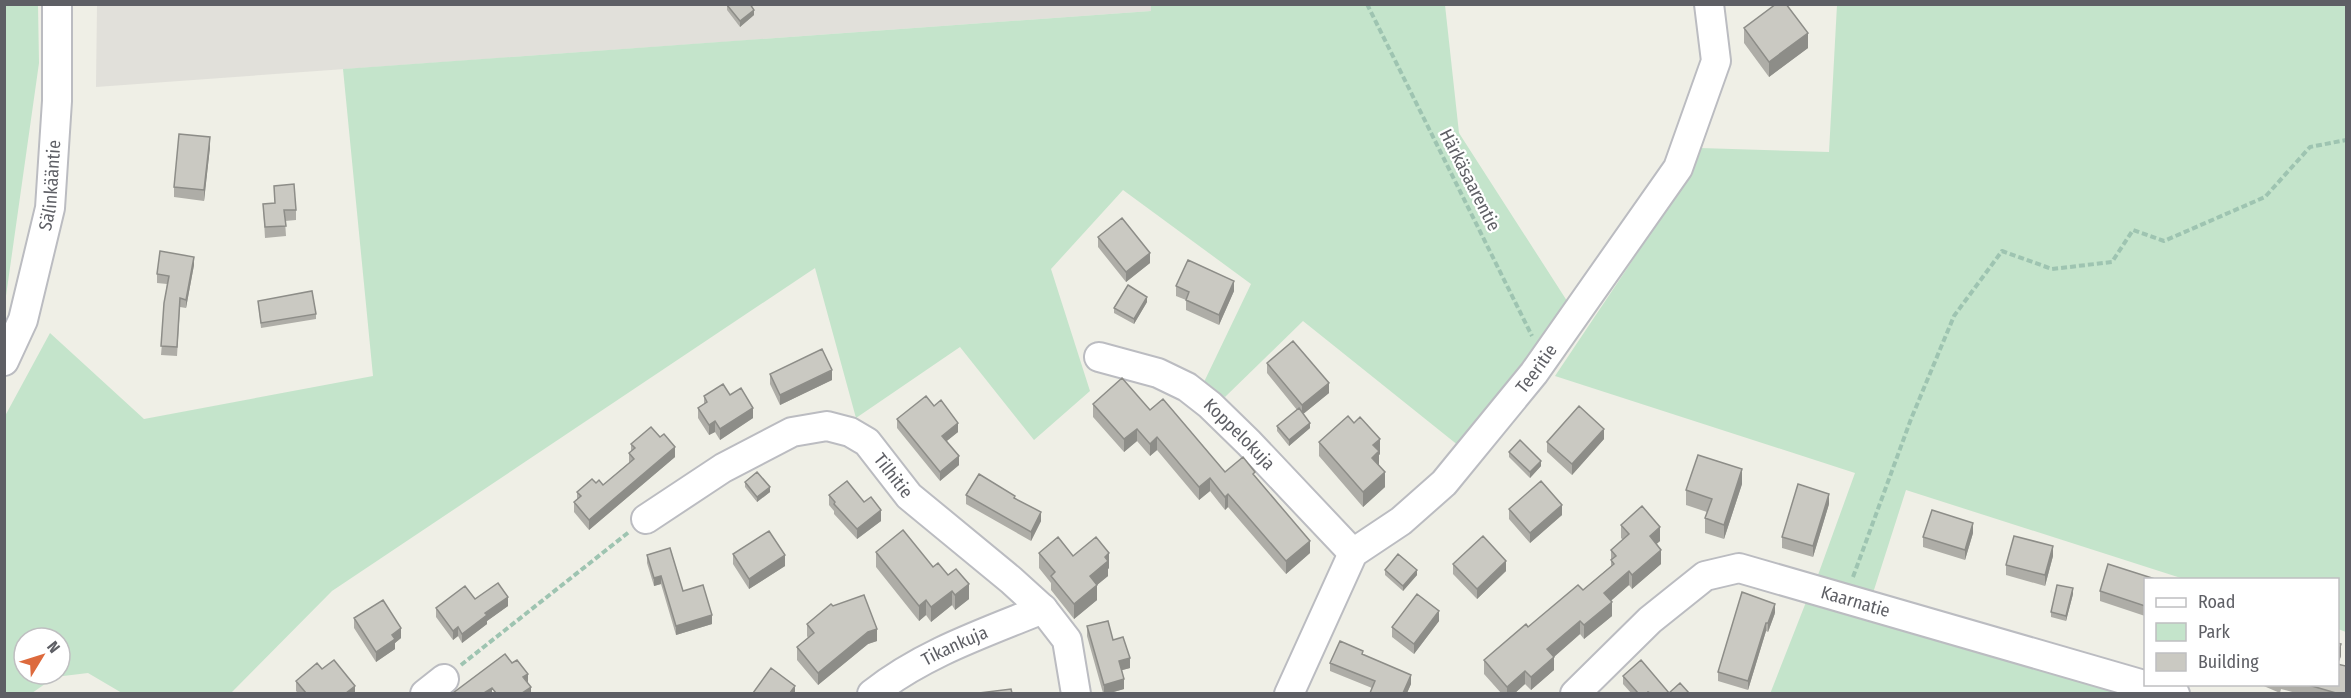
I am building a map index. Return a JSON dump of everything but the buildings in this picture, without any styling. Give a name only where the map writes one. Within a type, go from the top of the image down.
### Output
[{"type":"street","name":"Sälinkääntie","points":[[4,361],[23,320],[50,208],[57,101],[57,4]]},
{"type":"street","name":"Teeritie","points":[[1353,553],[1401,521],[1444,483],[1534,373],[1678,168],[1716,61],[1709,4]]},
{"type":"street","name":"Koppelokuja","points":[[1099,357],[1158,374],[1187,387],[1210,405],[1249,443],[1353,553]]},
{"type":"street","name":"Tilhitie","points":[[646,519],[723,468],[792,432],[827,426],[850,432],[867,442],[909,496],[1043,609],[1067,640],[1076,693]]},
{"type":"street","points":[[1289,693],[1353,553]]},
{"type":"street","name":"Kaarnatie","points":[[1575,693],[1650,620],[1705,576],[1739,568],[2144,684]]},
{"type":"street","name":"Tikankuja","points":[[872,693],[895,676],[951,647],[1043,609]]},
{"type":"street","name":"Kaarnatie","points":[[2151,686],[2175,693]]},
{"type":"path","name":"Härkäsaarentie","points":[[1366,4],[1531,333],[1534,373]]},
{"type":"path","points":[[1846,597],[1911,419],[1954,316],[2002,251],[2052,269],[2112,262],[2133,230],[2164,241],[2265,197],[2310,147],[2346,140]]},
{"type":"path","points":[[435,686],[646,519]]},
{"type":"shaded area","points":[[97,5],[1151,5],[1151,11],[96,87]]},
{"type":"green space","points":[[5,4],[38,5],[39,63],[5,303]]},
{"type":"green space","points":[[1151,5],[1445,5],[1459,133],[1569,304],[1459,446],[1303,321],[1225,397],[1204,382],[1251,284],[1123,190],[1051,269],[1090,391],[1034,440],[960,347],[856,418],[815,268],[332,591],[231,693],[122,693],[88,673],[72,675],[72,626],[12,626],[12,686],[42,686],[32,693],[5,694],[5,416],[50,333],[144,419],[373,376],[343,69],[1151,11]]},
{"type":"green space","points":[[1837,5],[2346,5],[2346,632],[2339,629],[2339,578],[2181,578],[1906,490],[1873,593],[1818,575],[1855,473],[1555,376],[1689,176],[1700,148],[1829,152]]},
{"type":"green space","points":[[1808,597],[2124,694],[1770,694]]}]
